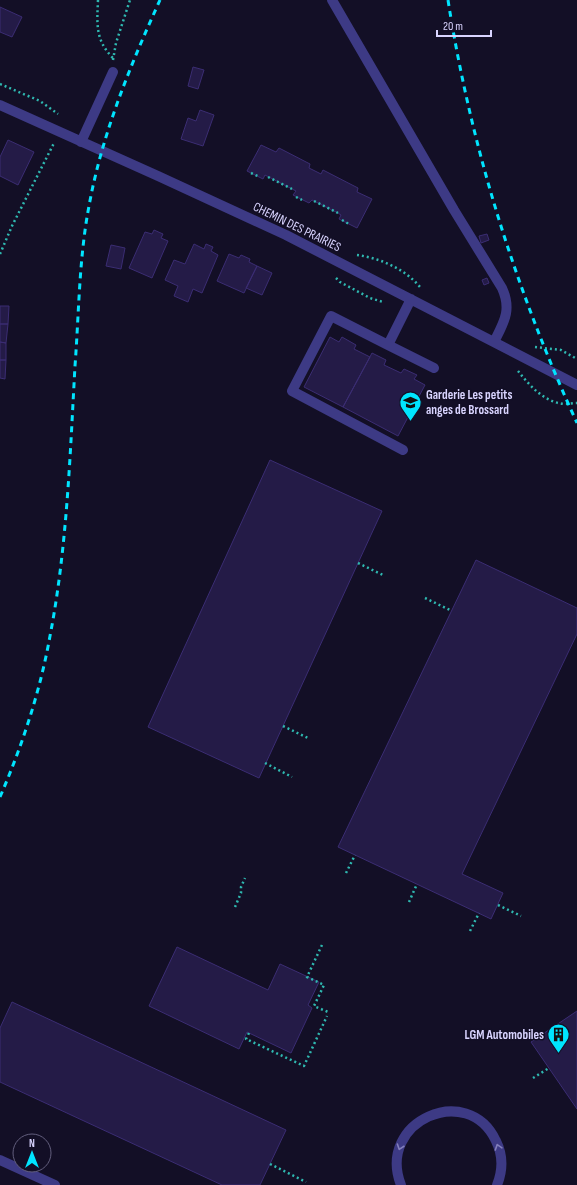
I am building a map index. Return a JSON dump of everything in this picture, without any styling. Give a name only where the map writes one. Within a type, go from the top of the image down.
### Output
[{"type":"street","points":[[332,0],[454,210],[506,296],[507,309],[505,320],[494,342]]},
{"type":"street","points":[[81,142],[113,72]]},
{"type":"street","name":"CHEMIN DES PRAIRIES","points":[[0,105],[286,235],[577,385]]},
{"type":"street","points":[[388,344],[411,299]]},
{"type":"street","points":[[403,450],[292,391],[331,316],[434,368]]},
{"type":"street","points":[[398,1183],[398,1154],[401,1142],[408,1131],[417,1122],[429,1116],[441,1112],[454,1112],[467,1115],[480,1122],[495,1138],[500,1151],[502,1165],[497,1185]]},
{"type":"street","points":[[0,1160],[55,1185]]},
{"type":"path","points":[[98,0],[97,23],[100,40],[104,49],[113,58],[116,43],[130,0]]},
{"type":"path","points":[[0,84],[40,101],[60,116]]},
{"type":"path","points":[[0,254],[12,226],[55,143]]},
{"type":"path","points":[[251,173],[260,177]]},
{"type":"path","points":[[268,176],[292,189]]},
{"type":"path","points":[[296,196],[302,200]]},
{"type":"path","points":[[314,201],[338,213]]},
{"type":"path","points":[[342,220],[349,224]]},
{"type":"path","points":[[529,345],[561,350],[577,360]]},
{"type":"path","points":[[513,367],[536,391],[551,400],[562,404],[577,403]]},
{"type":"path","points":[[358,563],[385,576]]},
{"type":"path","points":[[425,598],[452,611]]},
{"type":"path","points":[[283,726],[310,739]]},
{"type":"path","points":[[266,763],[292,777]]},
{"type":"path","points":[[346,873],[355,854]]},
{"type":"path","points":[[235,907],[245,878]]},
{"type":"path","points":[[409,902],[417,884]]},
{"type":"path","points":[[498,905],[521,916]]},
{"type":"path","points":[[470,931],[479,913]]},
{"type":"path","points":[[322,945],[307,977],[324,985],[314,1006],[328,1012]]},
{"type":"path","points":[[249,1033],[246,1039],[304,1066],[327,1016]]},
{"type":"path","points":[[533,1078],[549,1068]]},
{"type":"path","points":[[270,1164],[306,1182]]},
{"type":"building","points":[[0,7],[22,17],[12,37],[0,32]]},
{"type":"building","points":[[193,67],[204,70],[198,89],[188,86]]},
{"type":"building","points":[[200,110],[214,115],[203,146],[181,139],[188,118],[196,121]]},
{"type":"building","points":[[8,140],[34,152],[18,185],[0,176],[0,157]]},
{"type":"building","points":[[261,145],[276,152],[279,148],[310,164],[309,168],[321,174],[323,170],[358,188],[357,192],[372,199],[357,228],[339,219],[341,215],[338,213],[312,200],[309,203],[293,195],[296,191],[265,175],[263,179],[247,171]]},
{"type":"building","points":[[154,230],[163,234],[161,238],[168,241],[152,278],[129,268],[145,232],[152,234]]},
{"type":"building","points":[[487,234],[489,240],[481,243],[479,236]]},
{"type":"building","points":[[194,244],[204,249],[206,244],[213,247],[211,251],[218,255],[202,293],[193,289],[188,302],[174,296],[178,286],[165,280],[174,260],[185,264]]},
{"type":"building","points":[[111,245],[125,248],[121,269],[106,266]]},
{"type":"building","points":[[229,254],[239,258],[241,255],[250,259],[249,262],[257,266],[244,293],[217,281]]},
{"type":"building","points":[[257,266],[272,273],[262,295],[246,288]]},
{"type":"building","points":[[487,278],[489,283],[484,285],[482,280]]},
{"type":"building","points":[[0,306],[9,306],[8,324],[0,324]]},
{"type":"building","points":[[0,324],[8,324],[6,343],[0,342]]},
{"type":"building","points":[[330,337],[339,342],[342,337],[356,345],[354,349],[370,357],[343,407],[304,387]]},
{"type":"building","points":[[0,342],[6,343],[6,360],[0,360]]},
{"type":"building","points":[[372,353],[386,360],[384,365],[401,373],[404,369],[417,375],[414,379],[425,385],[398,436],[343,407]]},
{"type":"building","points":[[0,360],[6,360],[5,379],[0,378]]},
{"type":"building","points":[[270,460],[382,511],[259,778],[148,727]]},
{"type":"building","points":[[476,560],[577,608],[577,634],[462,874],[503,893],[491,919],[338,847]]},
{"type":"building","points":[[177,947],[268,990],[280,964],[319,982],[308,1005],[312,1008],[291,1053],[247,1032],[239,1049],[149,1006]]},
{"type":"building","points":[[12,1002],[286,1130],[260,1185],[222,1185],[0,1082],[0,1028]]},
{"type":"building","name":"LGM Automobiles","points":[[577,1011],[577,1109],[531,1042]]},
{"type":"railway","points":[[0,797],[16,758],[36,698],[46,657],[56,603],[67,502],[81,266],[89,206],[101,153],[109,127],[138,50],[160,0]]},
{"type":"railway","points":[[448,0],[469,109],[498,216],[534,321],[577,423]]},
{"type":"place","name":"Garderie Les petits anges de Brossard","points":[[411,422]]},
{"type":"place","name":"LGM Automobiles","points":[[559,1054]]}]
